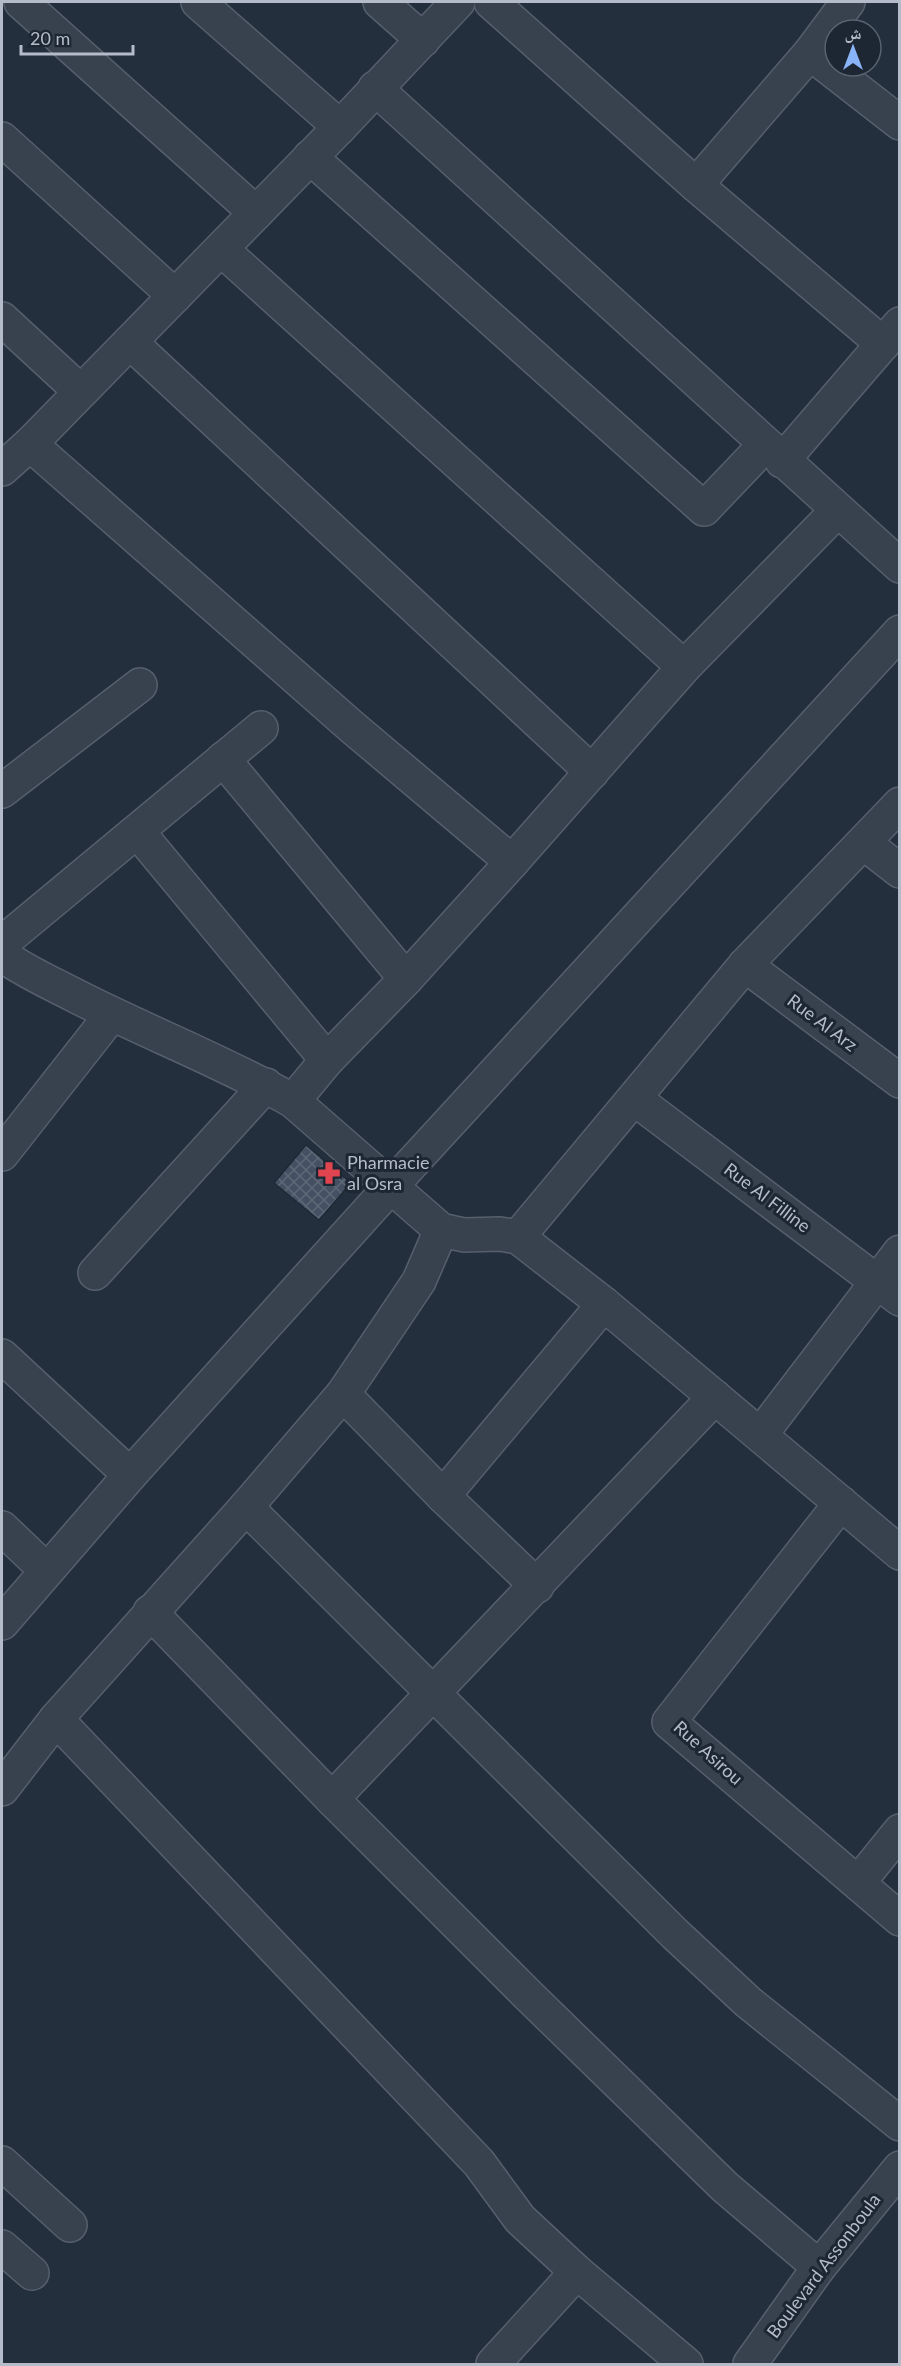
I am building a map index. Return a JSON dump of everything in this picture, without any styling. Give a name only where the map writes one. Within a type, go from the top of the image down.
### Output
[{"type":"street","points":[[21,2],[256,213]]},
{"type":"street","points":[[198,2],[340,127]]},
{"type":"street","points":[[380,2],[423,40]]},
{"type":"street","points":[[2,470],[340,127],[458,2]]},
{"type":"street","points":[[310,157],[704,509],[773,453],[891,334],[696,185],[490,2]]},
{"type":"street","points":[[696,185],[810,53],[848,2]]},
{"type":"street","points":[[810,53],[900,123]]},
{"type":"street","points":[[375,88],[773,453],[900,566]]},
{"type":"street","points":[[2,139],[175,296]]},
{"type":"street","points":[[221,249],[684,667]]},
{"type":"street","points":[[2,319],[80,391]]},
{"type":"street","points":[[130,342],[592,772]]},
{"type":"street","points":[[30,444],[352,727],[512,862]]},
{"type":"street","points":[[95,1273],[279,1093],[327,1060],[406,979],[684,667],[837,511]]},
{"type":"street","points":[[2,1623],[130,1474],[900,632]]},
{"type":"street","points":[[2,791],[140,685]]},
{"type":"street","points":[[261,728],[138,832],[5,962],[279,1093],[392,1185],[441,1230],[464,1235],[500,1234],[518,1237],[604,1304],[900,1553]]},
{"type":"street","points":[[223,759],[406,979]]},
{"type":"street","points":[[518,1237],[745,965],[900,804]]},
{"type":"street","points":[[138,832],[327,1060]]},
{"type":"street","points":[[864,843],[900,871]]},
{"type":"street","name":"Rue Al Arz","points":[[745,965],[900,1081]]},
{"type":"street","points":[[2,1154],[112,1014]]},
{"type":"street","name":"Rue Al Filline","points":[[635,1099],[888,1290]]},
{"type":"street","points":[[2,1789],[56,1719],[246,1507],[343,1394],[419,1281],[441,1230]]},
{"type":"street","points":[[761,1434],[888,1290],[900,1252]]},
{"type":"street","points":[[443,1496],[604,1304]]},
{"type":"street","points":[[2,1356],[130,1474]]},
{"type":"street","points":[[343,1394],[443,1496],[537,1586]]},
{"type":"street","points":[[332,1799],[715,1398]]},
{"type":"street","name":"Rue Asirou","points":[[841,1503],[669,1722],[900,1919]]},
{"type":"street","points":[[246,1507],[675,1934],[748,2002],[900,2124]]},
{"type":"street","points":[[2,1528],[46,1570]]},
{"type":"street","points":[[150,1612],[332,1799],[725,2187],[819,2267]]},
{"type":"street","points":[[56,1719],[479,2163],[520,2219],[577,2272],[686,2364]]},
{"type":"street","points":[[858,1882],[900,1831]]},
{"type":"street","points":[[2,2163],[70,2225]]},
{"type":"street","name":"Boulevard Assonboula","points":[[750,2364],[819,2267],[900,2168]]},
{"type":"street","points":[[2,2247],[32,2273]]},
{"type":"street","points":[[493,2364],[577,2272]]},
{"type":"building","points":[[306,1145],[351,1183],[319,1220],[274,1183]]},
{"type":"place","name":"Pharmacie al Osra","points":[[329,1173]]}]
